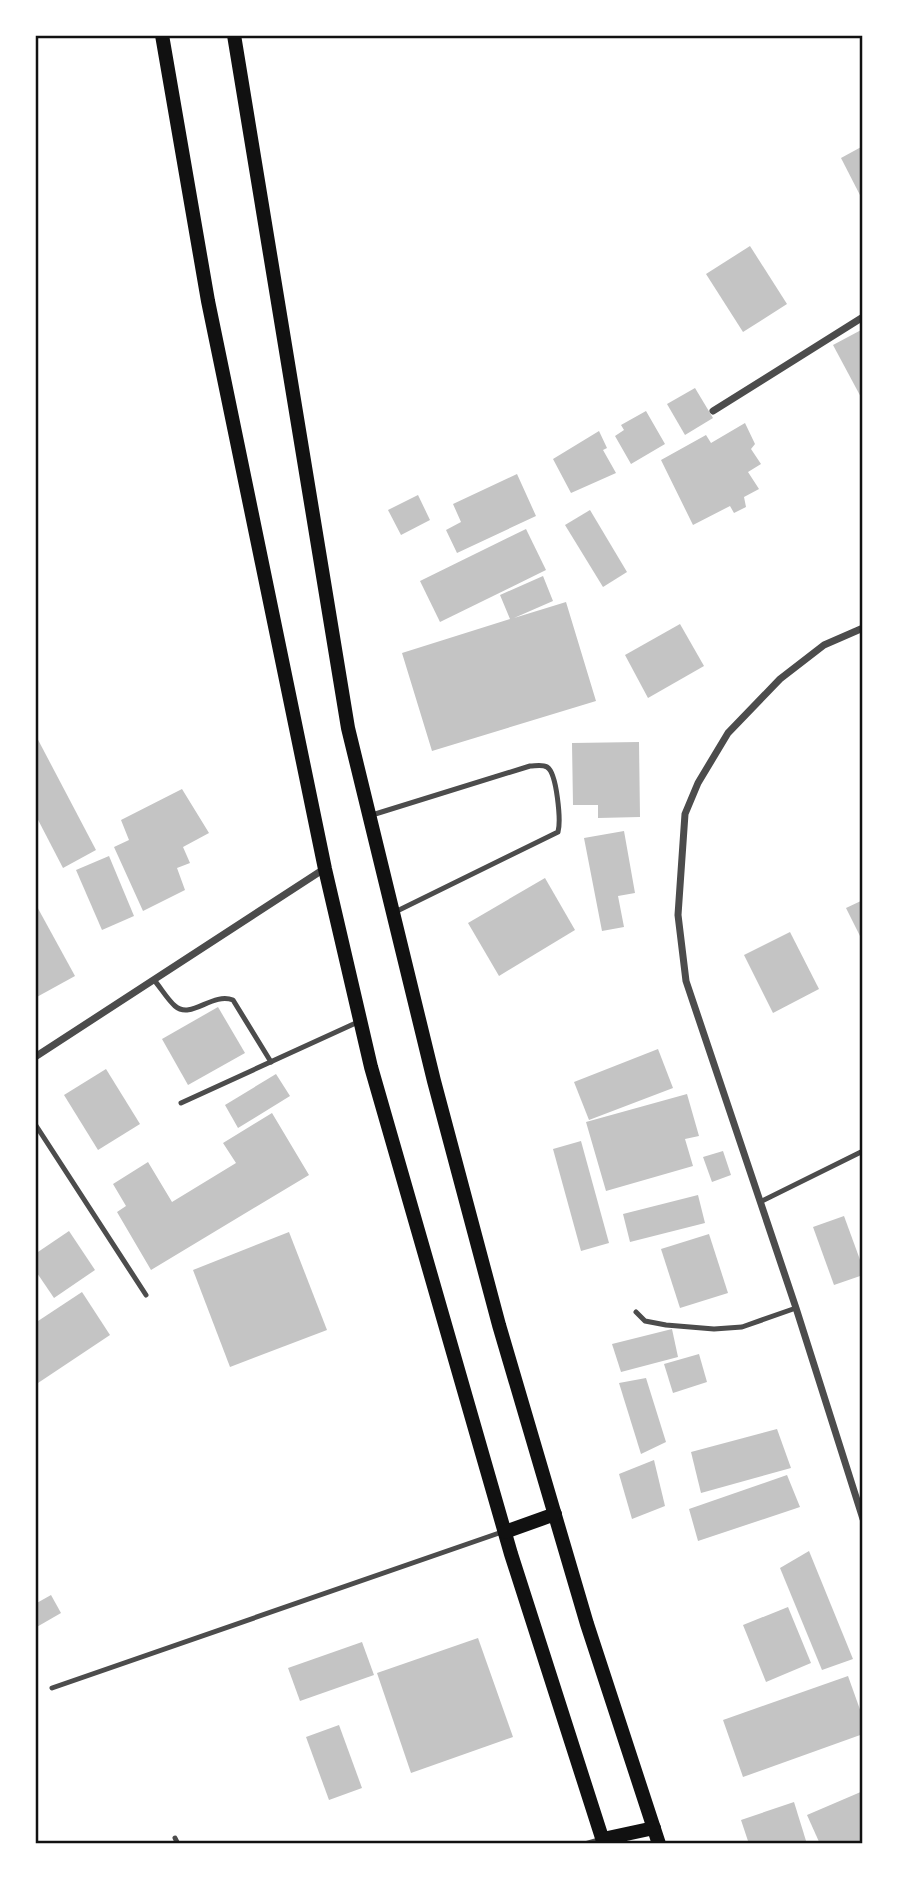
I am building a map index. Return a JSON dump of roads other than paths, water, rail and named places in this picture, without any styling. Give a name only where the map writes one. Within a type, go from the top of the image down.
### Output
[{"type":"main road","points":[[162,35],[208,301],[325,869],[371,1067],[505,1532],[604,1841],[654,1828]]},
{"type":"main road","points":[[234,35],[348,728],[434,1081],[489,1286],[587,1624],[660,1844]]},
{"type":"main road","points":[[505,1532],[555,1514]]},
{"type":"street","points":[[713,411],[863,317]]},
{"type":"street","points":[[863,628],[824,645],[780,679],[728,733],[698,783],[685,814],[680,852],[678,915],[686,981],[796,1308],[863,1519]]},
{"type":"street","points":[[35,1057],[325,869]]},
{"type":"lane","points":[[369,816],[530,766],[543,765],[549,768],[553,775],[561,824],[558,832],[393,913]]},
{"type":"lane","points":[[154,980],[176,1008],[183,1010],[191,1010],[220,997],[233,1000],[271,1062]]},
{"type":"lane","points":[[181,1104],[361,1021]]},
{"type":"lane","points":[[35,1125],[146,1295]]},
{"type":"lane","points":[[760,1202],[863,1151]]},
{"type":"lane","points":[[636,1312],[645,1321],[714,1329],[742,1327],[796,1308]]},
{"type":"lane","points":[[52,1688],[505,1532]]},
{"type":"lane","points":[[585,1844],[604,1841]]}]
